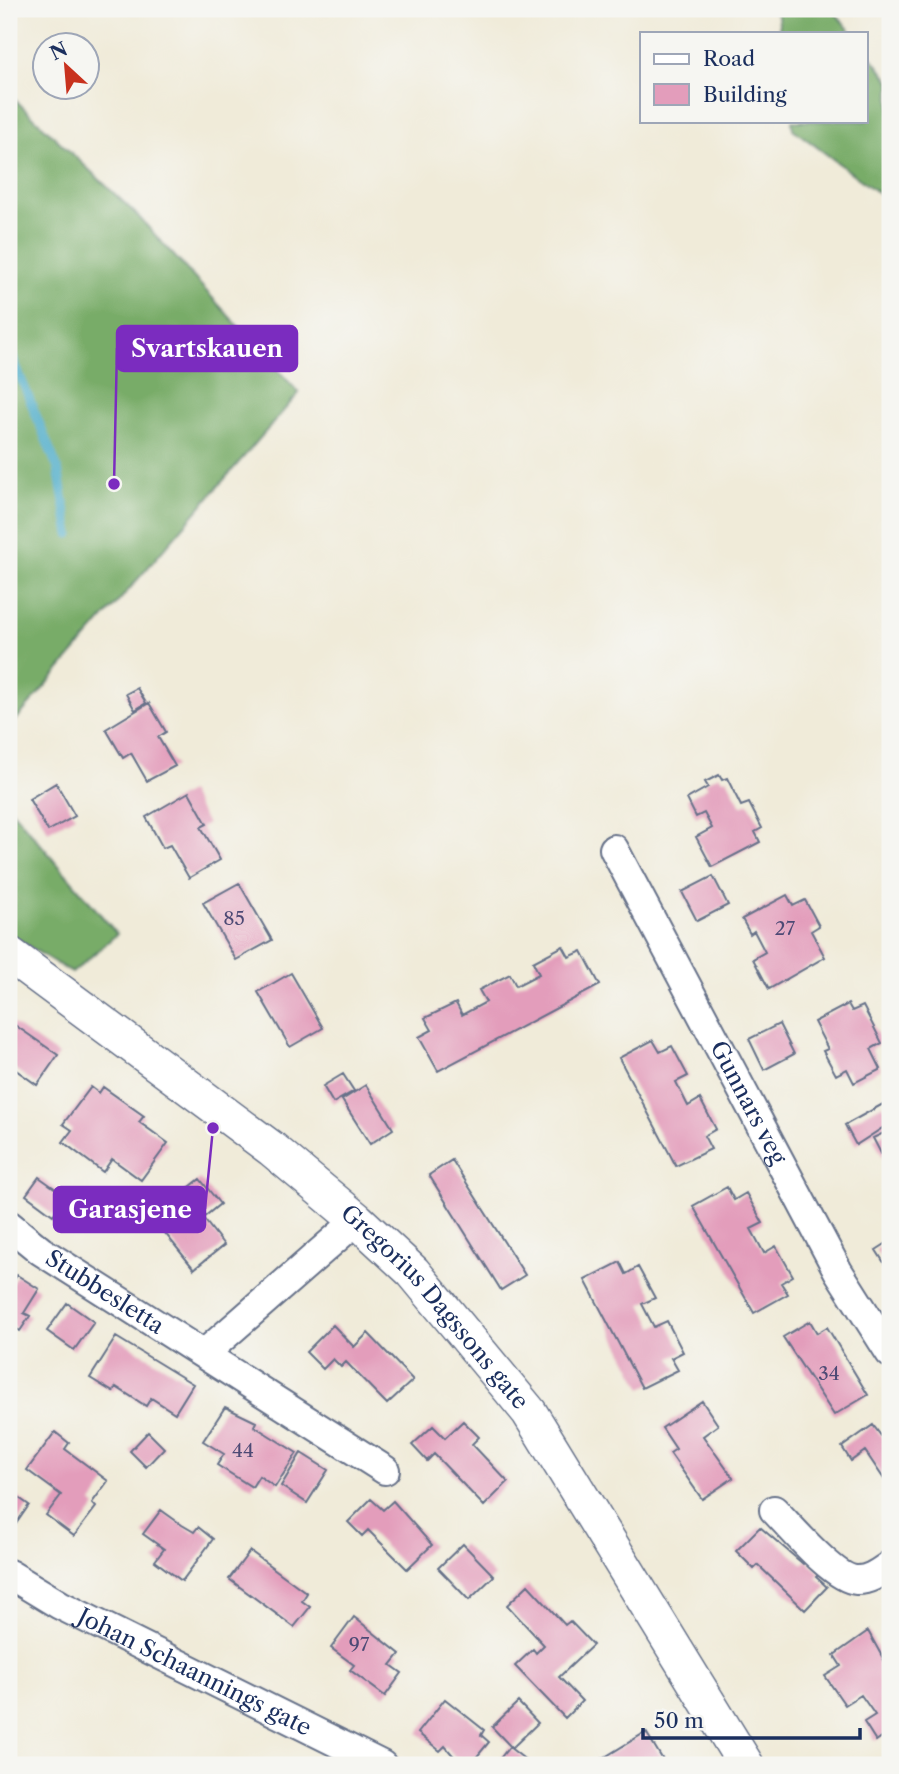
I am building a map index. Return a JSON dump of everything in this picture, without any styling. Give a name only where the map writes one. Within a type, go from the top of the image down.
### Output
[{"type":"street","name":"Gunnars veg","points":[[614,849],[838,1271],[890,1353]]},
{"type":"street","name":"Gregorius Dagssons gate","points":[[9,954],[272,1149],[357,1220],[413,1272],[449,1312],[529,1412],[746,1765]]},
{"type":"street","points":[[205,1353],[357,1220]]},
{"type":"street","name":"Stubbesletta","points":[[9,1225],[41,1251],[385,1470]]},
{"type":"street","points":[[774,1510],[838,1573],[853,1580],[876,1575],[890,1565]]},
{"type":"street","name":"Johan Schaannings gate","points":[[9,1574],[60,1605],[382,1765]]},
{"type":"green space","points":[[772,9],[832,9],[851,32],[780,32],[778,16]]},
{"type":"green space","points":[[867,51],[890,81],[890,202],[793,129],[792,122],[867,122]]},
{"type":"green space","points":[[9,94],[137,215],[299,393],[9,728]]},
{"type":"green space","points":[[9,807],[117,934],[72,973],[9,934]]},
{"type":"building","points":[[137,688],[146,703],[135,710],[126,694]]},
{"type":"building","points":[[149,703],[166,732],[158,737],[175,766],[147,781],[131,753],[123,758],[106,729]]},
{"type":"building","points":[[719,775],[722,780],[727,778],[741,806],[749,803],[762,828],[755,832],[760,842],[712,867],[696,837],[712,828],[704,813],[696,817],[687,799],[708,787],[705,782]]},
{"type":"building","points":[[56,783],[75,816],[48,831],[29,799]]},
{"type":"building","points":[[189,792],[207,824],[201,827],[220,860],[189,878],[170,845],[163,848],[146,817]]},
{"type":"building","points":[[713,876],[728,905],[697,921],[682,892]]},
{"type":"building","points":[[239,883],[272,940],[236,960],[203,903]]},
{"type":"building","points":[[787,895],[793,906],[805,900],[819,926],[811,931],[825,957],[769,989],[753,959],[765,952],[754,931],[750,934],[742,919]]},
{"type":"building","points":[[563,946],[569,957],[582,951],[600,985],[438,1071],[419,1037],[432,1030],[425,1018],[456,1003],[462,1015],[486,1002],[479,990],[510,974],[516,986],[539,974],[533,962]]},
{"type":"building","points":[[291,973],[323,1028],[290,1047],[258,992]]},
{"type":"building","points":[[848,1004],[852,1011],[863,1006],[882,1043],[871,1049],[881,1069],[854,1083],[847,1069],[836,1075],[823,1051],[828,1049],[814,1022]]},
{"type":"building","points":[[9,1021],[58,1055],[37,1085],[9,1065]]},
{"type":"building","points":[[779,1024],[794,1054],[764,1070],[749,1039]]},
{"type":"building","points":[[653,1040],[660,1052],[672,1046],[688,1076],[676,1082],[688,1106],[700,1099],[716,1129],[704,1136],[711,1149],[676,1166],[619,1058]]},
{"type":"building","points":[[343,1074],[354,1091],[333,1103],[323,1086]]},
{"type":"building","points":[[366,1085],[393,1129],[370,1144],[342,1100]]},
{"type":"building","points":[[91,1087],[99,1093],[103,1087],[144,1116],[139,1122],[168,1143],[141,1180],[112,1159],[103,1172],[63,1142],[72,1130],[63,1124]]},
{"type":"building","points":[[883,1104],[890,1123],[856,1145],[845,1125]]},
{"type":"building","points":[[890,1130],[890,1171],[873,1138]]},
{"type":"building","points":[[452,1160],[525,1275],[501,1290],[429,1175]]},
{"type":"building","points":[[39,1177],[67,1197],[53,1215],[26,1195]]},
{"type":"building","points":[[200,1179],[220,1204],[203,1218],[224,1245],[194,1269],[152,1217]]},
{"type":"building","points":[[727,1187],[734,1200],[746,1193],[763,1223],[751,1229],[764,1253],[776,1246],[793,1276],[781,1283],[788,1294],[754,1313],[693,1206]]},
{"type":"building","points":[[890,1241],[890,1272],[876,1250]]},
{"type":"building","points":[[620,1262],[626,1274],[638,1267],[655,1298],[642,1304],[654,1327],[667,1321],[683,1352],[671,1358],[678,1370],[642,1388],[585,1280]]},
{"type":"building","points":[[17,1275],[39,1289],[24,1313],[30,1316],[20,1331],[9,1324],[9,1281],[12,1283]]},
{"type":"building","points":[[67,1303],[94,1322],[74,1350],[47,1331]]},
{"type":"building","points":[[810,1321],[817,1333],[827,1327],[868,1395],[834,1415],[783,1337]]},
{"type":"building","points":[[333,1325],[354,1347],[368,1333],[413,1380],[387,1404],[346,1362],[341,1367],[333,1359],[323,1369],[306,1352]]},
{"type":"building","points":[[116,1337],[193,1384],[175,1413],[151,1398],[146,1406],[116,1387],[113,1392],[90,1378]]},
{"type":"building","points":[[702,1401],[718,1425],[703,1436],[733,1478],[702,1499],[670,1453],[676,1449],[662,1428]]},
{"type":"building","points":[[225,1407],[256,1422],[254,1426],[297,1453],[275,1487],[259,1476],[252,1487],[217,1465],[224,1454],[203,1441]]},
{"type":"building","points":[[463,1421],[479,1437],[472,1444],[508,1482],[484,1506],[434,1454],[427,1461],[412,1445],[433,1426],[445,1438]]},
{"type":"building","points":[[873,1425],[882,1437],[890,1431],[890,1488],[865,1451],[851,1461],[842,1447]]},
{"type":"building","points":[[55,1432],[69,1443],[65,1449],[108,1481],[92,1503],[96,1507],[74,1536],[46,1515],[61,1495],[27,1470]]},
{"type":"building","points":[[148,1432],[164,1448],[146,1467],[130,1451]]},
{"type":"building","points":[[301,1453],[328,1470],[307,1503],[281,1486]]},
{"type":"building","points":[[9,1491],[29,1505],[9,1534]]},
{"type":"building","points":[[371,1499],[383,1510],[393,1501],[432,1545],[407,1569],[368,1530],[362,1536],[348,1522]]},
{"type":"building","points":[[161,1510],[194,1532],[198,1527],[213,1539],[182,1581],[155,1561],[164,1549],[143,1534]]},
{"type":"building","points":[[760,1527],[803,1564],[807,1560],[820,1573],[816,1577],[827,1587],[805,1610],[758,1565],[754,1569],[736,1551]]},
{"type":"building","points":[[463,1544],[494,1576],[469,1600],[438,1568]]},
{"type":"building","points":[[250,1551],[307,1593],[302,1601],[310,1607],[294,1627],[229,1579]]},
{"type":"building","points":[[528,1585],[565,1625],[570,1621],[593,1645],[559,1677],[582,1701],[565,1718],[515,1666],[533,1649],[536,1653],[544,1645],[507,1605]]},
{"type":"building","points":[[354,1617],[400,1654],[391,1665],[402,1673],[385,1696],[350,1670],[354,1665],[331,1648]]},
{"type":"building","points":[[868,1631],[890,1671],[890,1731],[876,1741],[864,1722],[875,1715],[861,1695],[845,1705],[825,1676],[841,1666],[834,1655]]},
{"type":"building","points":[[445,1699],[484,1730],[481,1735],[489,1742],[470,1765],[458,1757],[456,1759],[445,1746],[440,1751],[418,1733]]},
{"type":"building","points":[[518,1702],[538,1723],[512,1748],[492,1727]]},
{"type":"building","points":[[646,1732],[666,1765],[592,1765]]},
{"type":"building","points":[[509,1747],[527,1761],[523,1765],[495,1765]]},
{"type":"waterway","points":[[9,349],[58,469],[70,534]]},
{"type":"place","name":"Svartskauen","points":[[114,484]]},
{"type":"place","name":"Garasjene","points":[[213,1128]]}]
